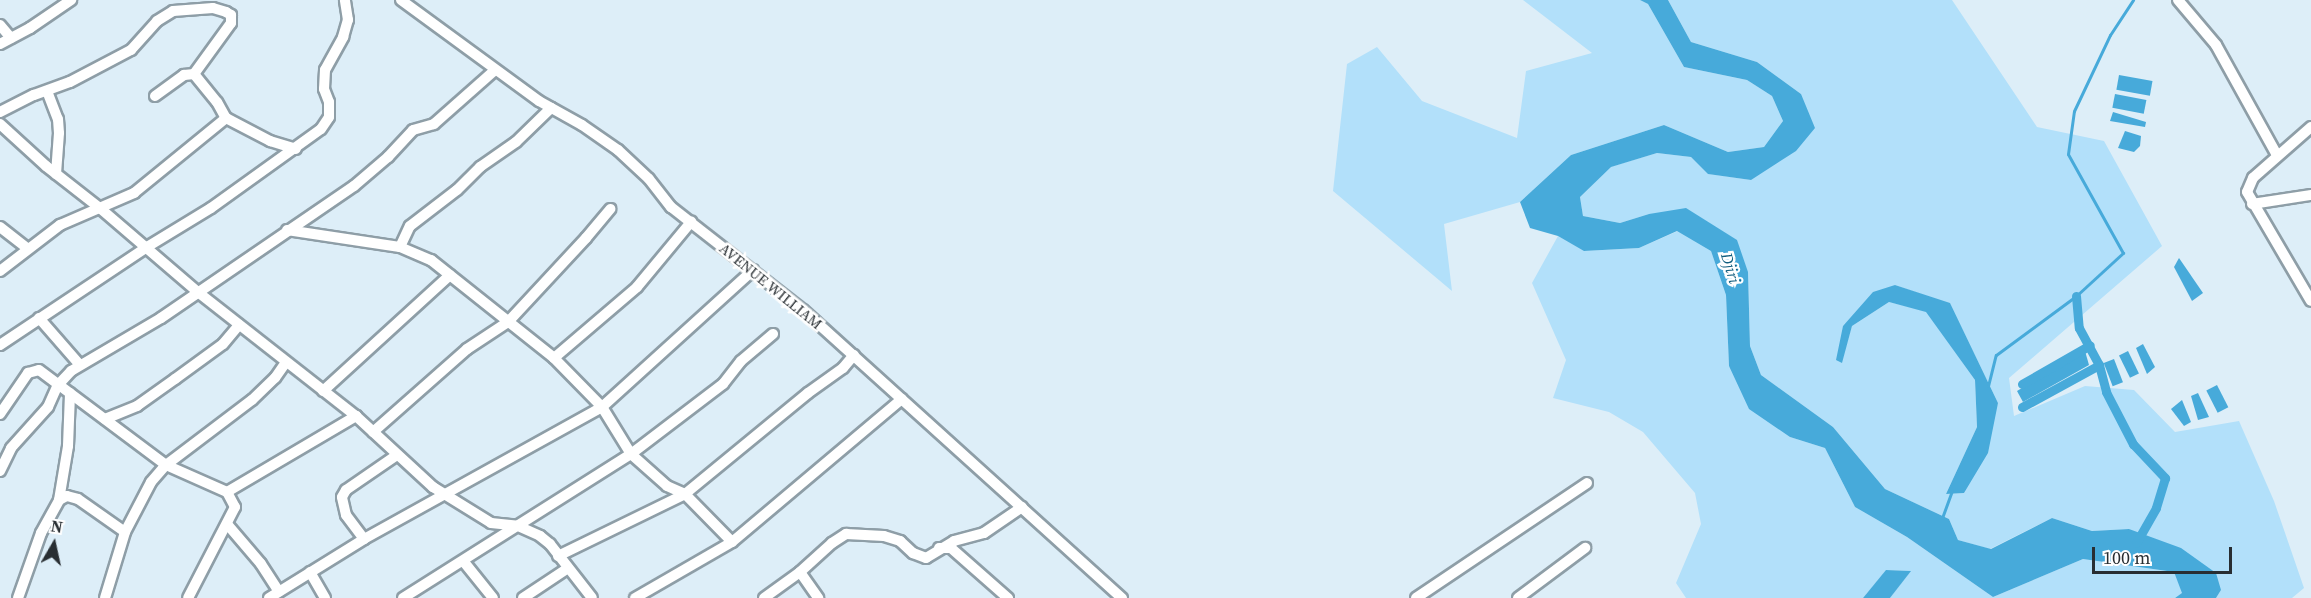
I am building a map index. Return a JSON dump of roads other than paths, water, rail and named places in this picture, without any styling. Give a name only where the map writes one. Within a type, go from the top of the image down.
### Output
[{"type":"street","points":[[0,44],[71,0]]},
{"type":"street","points":[[0,345],[147,247],[211,208],[321,129],[328,117],[330,102],[324,89],[325,70],[343,37],[348,20],[345,0]]},
{"type":"street","name":"AVENUE WILLIAM","points":[[401,0],[495,70],[618,150],[649,179],[671,207],[753,270],[854,355],[1122,598]]},
{"type":"street","points":[[2178,0],[2216,45],[2277,155]]},
{"type":"street","points":[[0,112],[70,82],[131,50],[157,21],[173,11],[213,8],[231,15],[231,23],[194,74],[184,75],[155,96]]},
{"type":"street","points":[[0,25],[12,38]]},
{"type":"street","points":[[0,471],[3,455],[48,407],[58,385],[80,365],[161,318],[369,175],[413,130],[434,124],[495,70]]},
{"type":"street","points":[[194,74],[217,102],[226,118],[270,141],[296,149]]},
{"type":"street","points":[[47,91],[58,120],[59,149],[56,174]]},
{"type":"street","points":[[400,247],[410,226],[457,190],[480,167],[516,142],[551,108]]},
{"type":"street","points":[[0,272],[27,248],[60,225],[134,193],[226,118]]},
{"type":"street","points":[[0,124],[56,174],[147,247],[199,293],[356,416],[397,455],[445,495],[491,523],[518,526],[540,536],[592,598]]},
{"type":"street","points":[[2311,127],[2277,155],[2250,183],[2247,192],[2311,301]]},
{"type":"street","points":[[2253,204],[2311,195]]},
{"type":"street","points":[[373,432],[467,349],[508,322],[610,209]]},
{"type":"street","points":[[554,358],[638,287],[691,222]]},
{"type":"street","points":[[0,227],[27,248]]},
{"type":"street","points":[[287,230],[400,247],[431,260],[554,358],[602,407],[631,454],[667,486],[685,494],[732,542]]},
{"type":"street","points":[[269,598],[364,539],[602,407],[753,270]]},
{"type":"street","points":[[323,391],[450,275]]},
{"type":"street","points":[[39,318],[80,365]]},
{"type":"street","points":[[105,419],[137,406],[176,379],[223,344],[239,325]]},
{"type":"street","points":[[404,598],[631,454],[723,384],[741,361],[773,334]]},
{"type":"street","points":[[558,556],[685,494],[808,393],[843,368],[854,355]]},
{"type":"street","points":[[105,598],[125,532],[143,494],[166,465],[252,400],[275,378],[286,362]]},
{"type":"street","points":[[0,414],[28,373],[39,370],[166,465],[227,492],[235,507],[188,598]]},
{"type":"street","points":[[18,598],[41,533],[59,500],[68,446],[70,393]]},
{"type":"street","points":[[635,598],[732,542],[902,399]]},
{"type":"street","points":[[227,492],[356,416]]},
{"type":"street","points":[[364,539],[346,515],[342,497],[346,490],[397,455]]},
{"type":"street","points":[[1416,598],[1587,483]]},
{"type":"street","points":[[59,500],[67,496],[78,499],[125,532]]},
{"type":"street","points":[[764,598],[846,534],[884,536],[900,541],[922,558],[930,556],[939,548],[954,541],[984,533],[1022,507]]},
{"type":"street","points":[[226,524],[261,564],[279,592]]},
{"type":"street","points":[[939,548],[951,548],[1008,598]]},
{"type":"street","points":[[1518,598],[1585,548]]},
{"type":"street","points":[[464,562],[493,598]]},
{"type":"street","points":[[523,598],[568,568]]},
{"type":"street","points":[[310,572],[325,598]]},
{"type":"street","points":[[800,572],[818,598]]},
{"type":"street","points":[[1103,598],[1113,589]]},
{"type":"water","name":"Djiri","points":[[1640,0],[1668,0],[1691,42],[1757,62],[1801,94],[1815,128],[1796,151],[1751,180],[1708,174],[1691,157],[1657,153],[1611,167],[1580,197],[1583,216],[1620,223],[1649,214],[1686,208],[1737,240],[1748,272],[1750,346],[1761,375],[1833,427],[1885,489],[1949,519],[1958,540],[1991,549],[2052,518],[2092,531],[2129,529],[2181,548],[2216,573],[2221,590],[2216,598],[2175,598],[2182,593],[2174,572],[2083,559],[1993,597],[1907,537],[1855,507],[1825,448],[1790,437],[1749,409],[1729,366],[1726,295],[1711,251],[1677,231],[1639,248],[1584,251],[1558,236],[1530,228],[1520,202],[1571,155],[1664,125],[1728,152],[1764,147],[1783,121],[1772,96],[1747,80],[1684,67],[1648,4]]},
{"type":"water","points":[[2119,75],[2152,81],[2150,96],[2116,90]]},
{"type":"water","points":[[2115,94],[2146,100],[2144,114],[2112,108]]},
{"type":"water","points":[[2113,112],[2146,122],[2145,127],[2110,121]]},
{"type":"water","points":[[2125,131],[2141,136],[2140,146],[2134,152],[2118,148]]},
{"type":"water","points":[[2179,258],[2203,293],[2192,301],[2174,267]]},
{"type":"water","points":[[1895,285],[1950,303],[1998,403],[1988,453],[1964,493],[1946,494],[1977,427],[1975,380],[1926,312],[1889,302],[1852,326],[1842,363],[1836,360],[1843,326],[1873,292]]},
{"type":"water","points":[[2143,344],[2155,367],[2147,374],[2136,348]]},
{"type":"water","points":[[2085,351],[2089,365],[2023,402],[2017,391]]},
{"type":"water","points":[[2128,351],[2139,373],[2130,378],[2119,355]]},
{"type":"water","points":[[2114,359],[2123,382],[2113,386],[2104,363]]},
{"type":"water","points":[[2217,385],[2228,407],[2218,413],[2206,390]]},
{"type":"water","points":[[2198,393],[2209,417],[2198,420],[2191,396]]},
{"type":"water","points":[[2182,400],[2191,422],[2184,426],[2171,409]]},
{"type":"water","points":[[1886,570],[1911,571],[1890,598],[1863,598]]},
{"type":"waterway","points":[[1988,386],[1996,355],[2076,296],[2123,253],[2068,154],[2074,111],[2110,35],[2133,0]]},
{"type":"waterway","points":[[2076,296],[2079,328],[2099,365],[2106,392],[2133,444],[2165,478],[2156,508],[2136,543]]},
{"type":"waterway","points":[[2022,384],[2090,345]]},
{"type":"waterway","points":[[2022,407],[2099,365]]},
{"type":"waterway","points":[[1942,518],[1952,491]]}]
